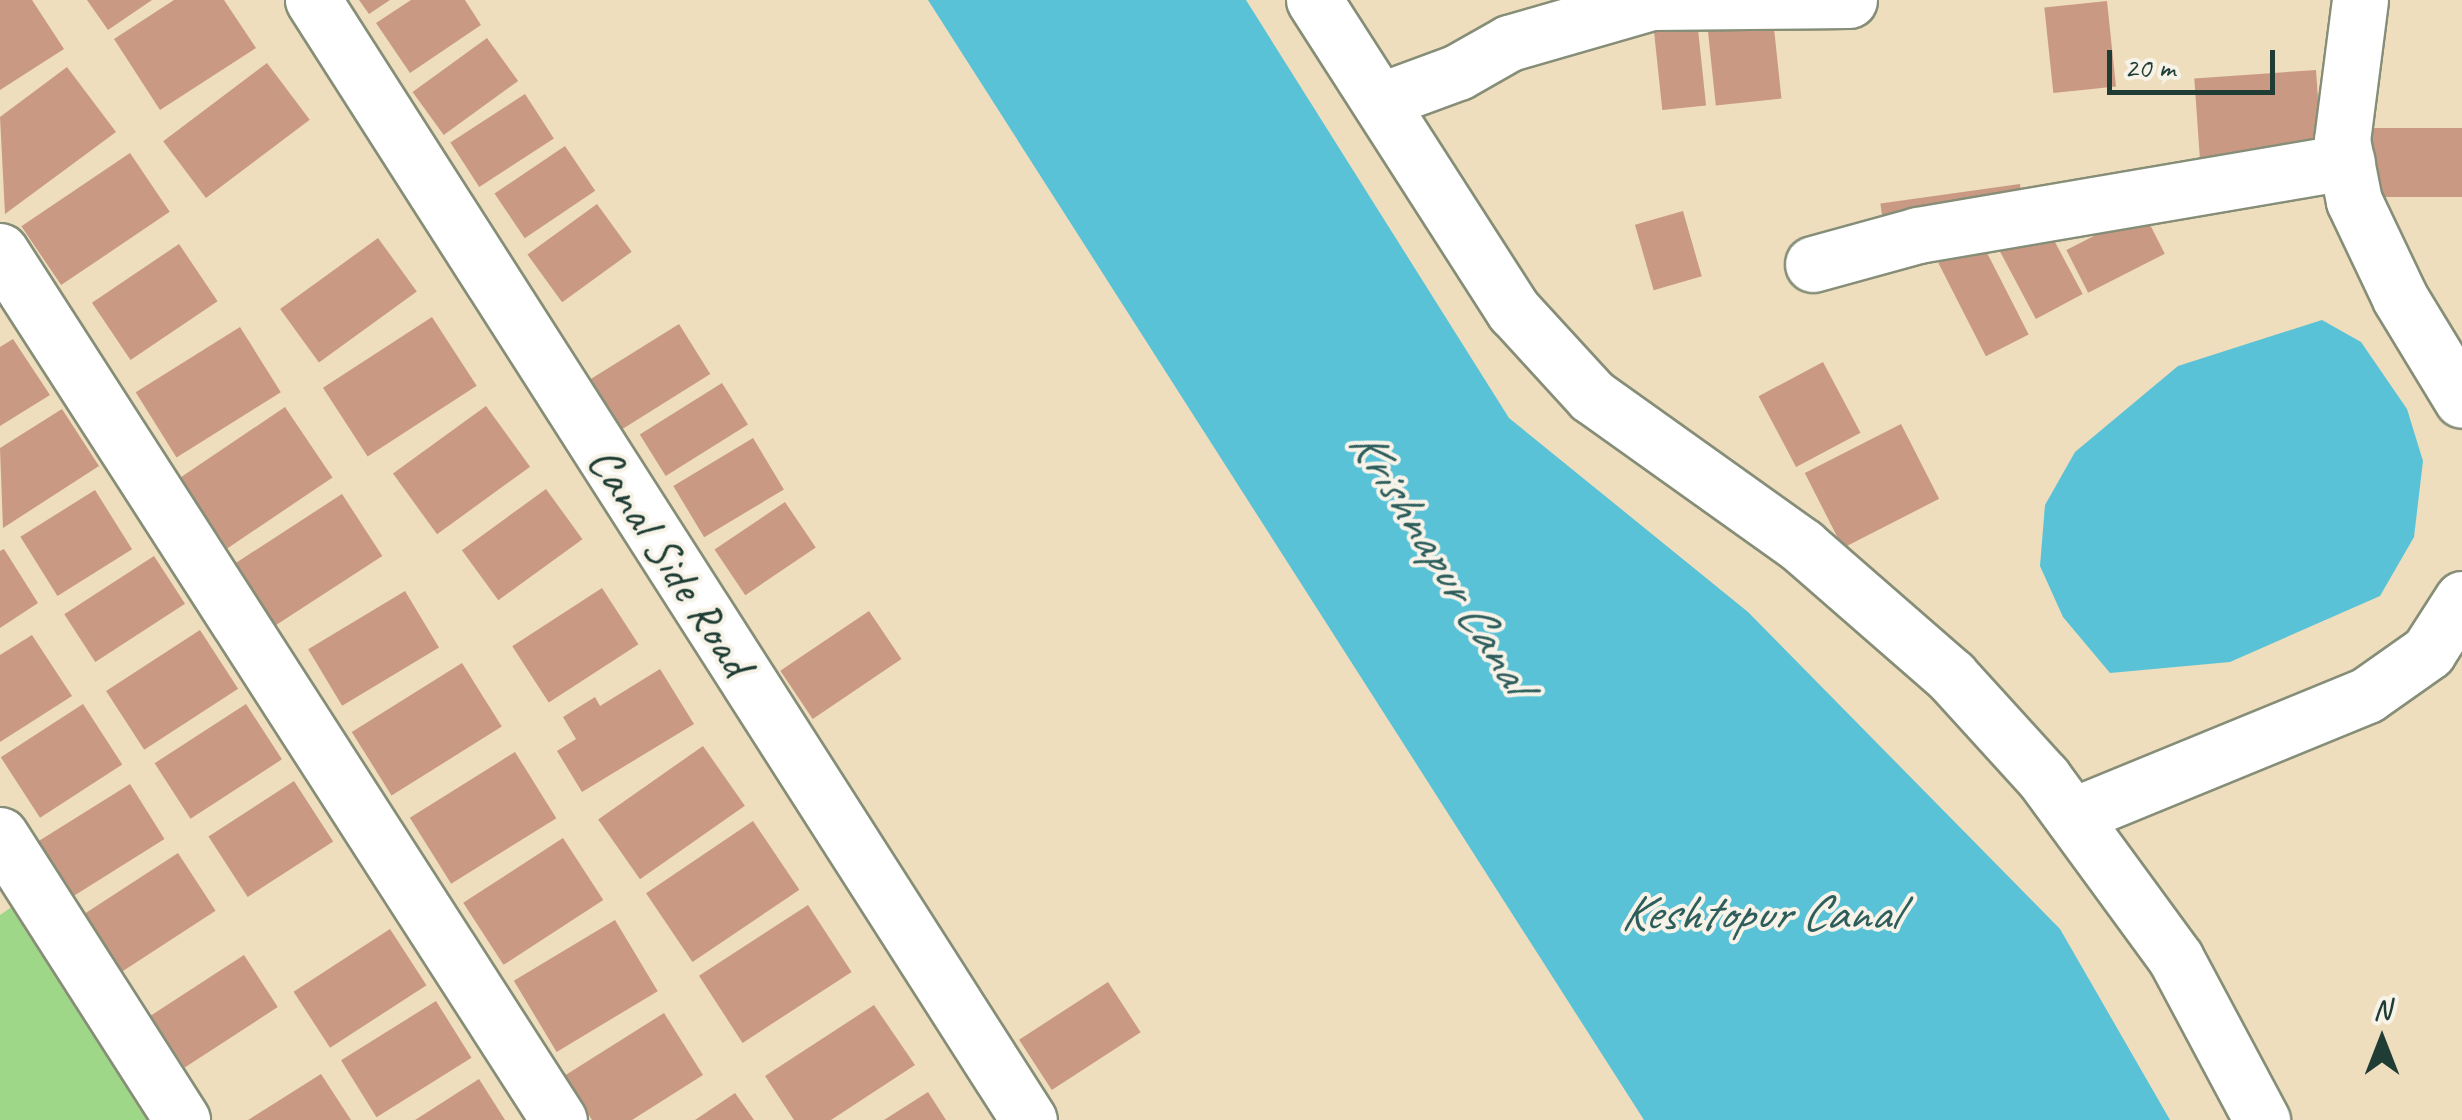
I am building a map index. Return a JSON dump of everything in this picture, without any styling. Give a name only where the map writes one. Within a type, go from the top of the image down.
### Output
[{"type":"street","name":"Canal Side Road","points":[[314,0],[1030,1120]]},
{"type":"street","points":[[1314,0],[1382,100],[1514,311],[1592,396],[1802,546],[1951,676],[2072,816],[2176,959],[2262,1120]]},
{"type":"street","points":[[1382,100],[1589,16],[1651,2],[1849,0]]},
{"type":"street","points":[[2360,0],[2342,140],[2354,201],[2400,298],[2462,400]]},
{"type":"street","points":[[1813,264],[1918,235],[2347,162]]},
{"type":"street","points":[[0,251],[559,1120]]},
{"type":"street","points":[[2072,816],[2366,695],[2428,652],[2462,598]]},
{"type":"street","points":[[9,866],[182,1120]]},
{"type":"green space","points":[[16,904],[158,1120],[0,1120],[0,915]]},
{"type":"water","name":"Keshtopur Canal","points":[[928,0],[1246,0],[1509,418],[1748,612],[2060,929],[2170,1120],[1644,1120]]},
{"type":"water","points":[[2322,320],[2361,342],[2407,409],[2423,461],[2414,537],[2380,596],[2230,662],[2110,673],[2063,617],[2040,566],[2045,505],[2075,452],[2178,366]]},
{"type":"building","points":[[0,0],[32,0],[64,49],[0,90]]},
{"type":"building","points":[[87,0],[152,0],[108,30]]},
{"type":"building","points":[[174,0],[224,0],[256,48],[160,110],[114,39]]},
{"type":"building","points":[[359,0],[390,0],[369,14]]},
{"type":"building","points":[[411,0],[465,0],[481,25],[410,73],[376,23]]},
{"type":"building","points":[[2107,1],[2116,87],[2053,93],[2044,8]]},
{"type":"building","points":[[1772,9],[1781,99],[1716,105],[1706,16]]},
{"type":"building","points":[[1696,10],[1706,105],[1662,110],[1652,15]]},
{"type":"building","points":[[487,38],[518,81],[444,135],[413,92]]},
{"type":"building","points":[[267,63],[310,120],[206,198],[163,141]]},
{"type":"building","points":[[67,67],[116,132],[5,214],[0,117]]},
{"type":"building","points":[[2316,70],[2322,150],[2200,158],[2194,79]]},
{"type":"building","points":[[525,94],[554,138],[479,187],[450,142]]},
{"type":"building","points":[[2368,128],[2462,128],[2462,197],[2368,197]]},
{"type":"building","points":[[565,146],[595,191],[525,238],[495,194]]},
{"type":"building","points":[[130,153],[170,212],[61,285],[21,226]]},
{"type":"building","points":[[2020,184],[2025,219],[1885,238],[1880,204]]},
{"type":"building","points":[[597,204],[632,252],[562,302],[527,255]]},
{"type":"building","points":[[1683,211],[1702,276],[1654,290],[1635,225]]},
{"type":"building","points":[[2143,211],[2165,254],[2088,293],[2066,250]]},
{"type":"building","points":[[2047,227],[2083,294],[2036,319],[2000,252]]},
{"type":"building","points":[[378,238],[417,291],[319,363],[280,309]]},
{"type":"building","points":[[1981,241],[2029,335],[1986,356],[1938,263]]},
{"type":"building","points":[[179,244],[218,301],[131,360],[92,303]]},
{"type":"building","points":[[432,317],[477,386],[368,457],[323,388]]},
{"type":"building","points":[[679,324],[710,374],[622,429],[591,379]]},
{"type":"building","points":[[240,327],[281,392],[176,457],[136,392]]},
{"type":"building","points":[[13,339],[50,395],[0,426],[0,347]]},
{"type":"building","points":[[1823,362],[1861,433],[1796,467],[1759,396]]},
{"type":"building","points":[[722,383],[748,425],[666,476],[640,434]]},
{"type":"building","points":[[486,406],[530,467],[437,534],[393,474]]},
{"type":"building","points":[[285,407],[333,477],[227,548],[180,478]]},
{"type":"building","points":[[62,409],[99,466],[3,528],[0,448]]},
{"type":"building","points":[[1901,424],[1939,499],[1843,548],[1805,473]]},
{"type":"building","points":[[753,438],[784,489],[704,537],[673,486]]},
{"type":"building","points":[[546,489],[582,539],[498,600],[462,550]]},
{"type":"building","points":[[95,490],[132,549],[57,596],[20,537]]},
{"type":"building","points":[[342,494],[382,556],[275,626],[235,564]]},
{"type":"building","points":[[785,502],[816,548],[745,595],[715,550]]},
{"type":"building","points":[[4,549],[38,603],[0,628],[0,551]]},
{"type":"building","points":[[154,556],[185,604],[95,662],[64,614]]},
{"type":"building","points":[[602,588],[638,644],[549,702],[512,646]]},
{"type":"building","points":[[405,591],[439,648],[342,706],[308,649]]},
{"type":"building","points":[[869,611],[901,659],[813,719],[780,671]]},
{"type":"building","points":[[200,630],[238,689],[144,750],[106,691]]},
{"type":"building","points":[[32,635],[72,696],[0,742],[0,655]]},
{"type":"building","points":[[462,663],[502,727],[391,795],[352,732]]},
{"type":"building","points":[[660,669],[694,724],[582,792],[557,751],[576,739],[563,717],[595,697],[600,706]]},
{"type":"building","points":[[83,704],[122,764],[40,818],[1,757]]},
{"type":"building","points":[[246,704],[282,759],[191,819],[155,763]]},
{"type":"building","points":[[703,746],[745,806],[640,879],[598,819]]},
{"type":"building","points":[[515,752],[556,818],[451,884],[410,818]]},
{"type":"building","points":[[294,781],[333,841],[248,897],[208,837]]},
{"type":"building","points":[[130,784],[164,839],[72,897],[38,842]]},
{"type":"building","points":[[753,821],[799,890],[692,962],[646,893]]},
{"type":"building","points":[[563,838],[603,900],[504,965],[463,903]]},
{"type":"building","points":[[178,853],[216,911],[114,977],[77,919]]},
{"type":"building","points":[[808,905],[852,972],[743,1043],[699,976]]},
{"type":"building","points":[[615,920],[658,991],[557,1052],[514,981]]},
{"type":"building","points":[[390,929],[426,985],[330,1048],[294,992]]},
{"type":"building","points":[[244,955],[278,1007],[185,1067],[151,1015]]},
{"type":"building","points":[[1108,982],[1141,1032],[1052,1090],[1019,1040]]},
{"type":"building","points":[[436,1001],[472,1058],[377,1117],[341,1060]]},
{"type":"building","points":[[874,1005],[915,1065],[831,1120],[794,1120],[765,1076]]},
{"type":"building","points":[[664,1013],[703,1075],[632,1120],[592,1120],[564,1076]]},
{"type":"building","points":[[321,1074],[351,1120],[248,1120]]},
{"type":"building","points":[[479,1079],[505,1120],[415,1120]]},
{"type":"building","points":[[928,1092],[946,1120],[884,1120]]},
{"type":"building","points":[[735,1093],[754,1120],[695,1120]]},
{"type":"water label","name":"Krishnapur Canal","points":[[1441,560]]}]
